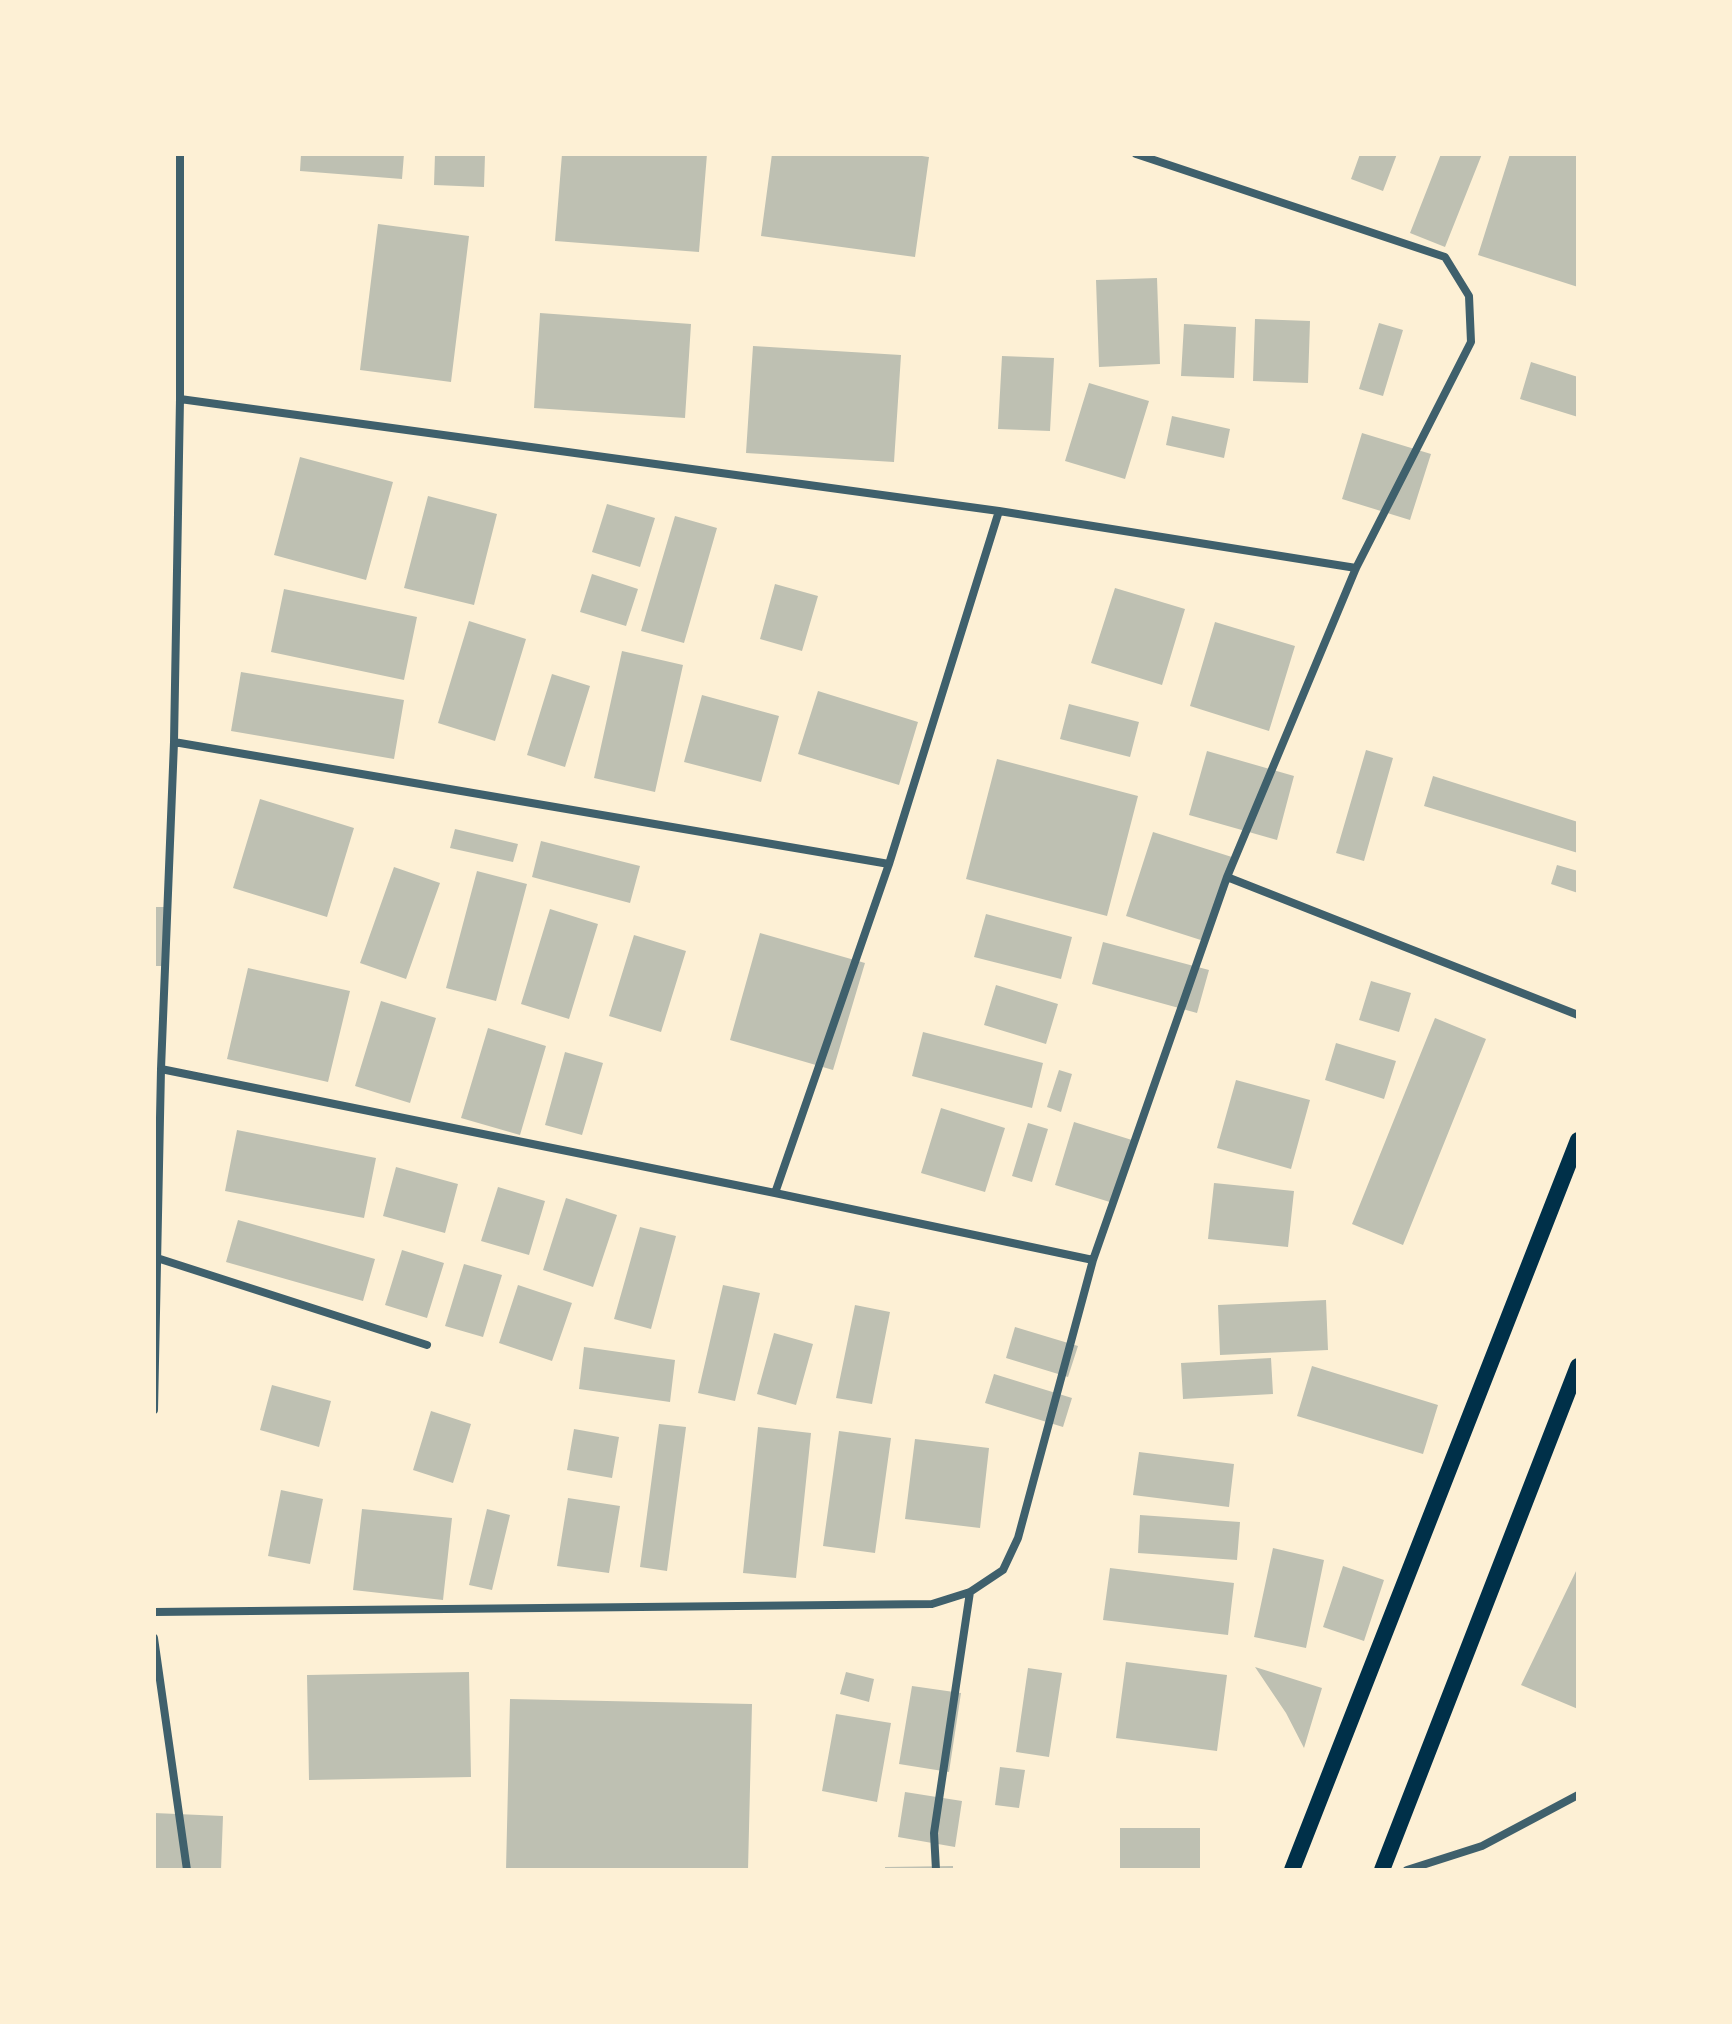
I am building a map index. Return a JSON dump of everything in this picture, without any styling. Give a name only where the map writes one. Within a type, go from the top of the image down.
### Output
[{"type":"main road","points":[[1292,1870],[1578,1140]]},
{"type":"main road","points":[[1382,1870],[1578,1366]]},
{"type":"street","points":[[154,1410],[156,1164],[174,742],[180,399],[180,154]]},
{"type":"street","points":[[154,1612],[932,1604],[970,1592],[1003,1570],[1018,1538],[1093,1260],[1227,877],[1356,568],[1471,342],[1469,296],[1445,257],[1136,154]]},
{"type":"street","points":[[180,399],[999,511],[1356,568]]},
{"type":"street","points":[[775,1193],[889,864],[999,511]]},
{"type":"street","points":[[174,742],[889,864]]},
{"type":"street","points":[[1227,877],[1578,1015]]},
{"type":"street","points":[[161,1069],[1093,1260]]},
{"type":"street","points":[[157,1258],[427,1345]]},
{"type":"street","points":[[936,1870],[934,1833],[970,1592]]},
{"type":"street","points":[[154,1638],[187,1870]]},
{"type":"street","points":[[1407,1870],[1482,1846],[1578,1795]]},
{"type":"building","points":[[301,154],[404,154],[402,179],[300,171]]},
{"type":"building","points":[[435,154],[485,154],[484,187],[434,185]]},
{"type":"building","points":[[562,154],[707,154],[699,252],[555,241]]},
{"type":"building","points":[[772,154],[908,154],[929,157],[915,257],[761,236]]},
{"type":"building","points":[[1360,154],[1397,154],[1383,191],[1351,179]]},
{"type":"building","points":[[1441,154],[1482,154],[1445,247],[1410,233]]},
{"type":"building","points":[[1510,154],[1578,154],[1578,287],[1478,255]]},
{"type":"building","points":[[378,224],[469,236],[451,382],[360,370]]},
{"type":"building","points":[[1157,278],[1160,364],[1099,367],[1096,280]]},
{"type":"building","points":[[540,313],[691,324],[685,418],[534,408]]},
{"type":"building","points":[[1255,319],[1310,321],[1308,383],[1253,381]]},
{"type":"building","points":[[1379,323],[1403,330],[1383,396],[1359,389]]},
{"type":"building","points":[[1184,324],[1236,327],[1234,378],[1181,376]]},
{"type":"building","points":[[753,346],[901,355],[894,462],[746,453]]},
{"type":"building","points":[[1002,356],[1054,358],[1050,431],[998,429]]},
{"type":"building","points":[[1531,362],[1578,377],[1578,417],[1520,399]]},
{"type":"building","points":[[1089,383],[1149,401],[1125,479],[1065,461]]},
{"type":"building","points":[[1172,416],[1230,429],[1224,458],[1166,445]]},
{"type":"building","points":[[1362,433],[1431,454],[1410,520],[1342,499]]},
{"type":"building","points":[[300,457],[393,482],[366,580],[274,555]]},
{"type":"building","points":[[428,496],[497,514],[474,605],[404,588]]},
{"type":"building","points":[[607,504],[655,518],[640,567],[592,552]]},
{"type":"building","points":[[675,516],[717,528],[684,643],[641,631]]},
{"type":"building","points":[[592,574],[638,589],[626,626],[580,612]]},
{"type":"building","points":[[775,584],[818,596],[802,651],[760,639]]},
{"type":"building","points":[[1115,588],[1185,609],[1162,685],[1091,663]]},
{"type":"building","points":[[284,589],[417,617],[404,680],[271,652]]},
{"type":"building","points":[[469,621],[526,639],[495,741],[438,723]]},
{"type":"building","points":[[1215,622],[1295,646],[1269,731],[1190,706]]},
{"type":"building","points":[[622,651],[683,665],[655,792],[594,778]]},
{"type":"building","points":[[241,672],[404,700],[394,759],[231,731]]},
{"type":"building","points":[[552,674],[590,686],[565,767],[527,755]]},
{"type":"building","points":[[818,691],[918,722],[899,785],[798,754]]},
{"type":"building","points":[[702,695],[779,716],[761,782],[684,762]]},
{"type":"building","points":[[1069,704],[1139,722],[1130,757],[1060,739]]},
{"type":"building","points":[[1366,750],[1393,758],[1364,861],[1336,853]]},
{"type":"building","points":[[1207,751],[1294,776],[1277,840],[1189,815]]},
{"type":"building","points":[[997,759],[1138,796],[1107,916],[966,879]]},
{"type":"building","points":[[1433,776],[1578,822],[1578,853],[1424,806]]},
{"type":"building","points":[[260,799],[354,828],[327,917],[233,888]]},
{"type":"building","points":[[455,829],[518,844],[513,862],[450,848]]},
{"type":"building","points":[[1153,832],[1235,858],[1207,942],[1126,916]]},
{"type":"building","points":[[541,841],[640,866],[630,903],[532,877]]},
{"type":"building","points":[[1557,865],[1578,871],[1578,893],[1551,884]]},
{"type":"building","points":[[394,867],[440,883],[406,979],[360,963]]},
{"type":"building","points":[[477,871],[527,884],[496,1001],[446,988]]},
{"type":"building","points":[[154,907],[164,907],[162,966],[154,966]]},
{"type":"building","points":[[550,909],[598,924],[569,1019],[521,1004]]},
{"type":"building","points":[[986,914],[1072,937],[1061,979],[974,957]]},
{"type":"building","points":[[760,933],[865,963],[833,1070],[730,1040]]},
{"type":"building","points":[[634,935],[686,951],[661,1032],[609,1016]]},
{"type":"building","points":[[1103,942],[1209,970],[1197,1013],[1092,984]]},
{"type":"building","points":[[248,968],[350,991],[328,1082],[227,1059]]},
{"type":"building","points":[[1371,981],[1411,993],[1399,1032],[1359,1020]]},
{"type":"building","points":[[996,985],[1058,1004],[1046,1044],[984,1025]]},
{"type":"building","points":[[381,1001],[436,1018],[410,1103],[355,1086]]},
{"type":"building","points":[[1435,1018],[1486,1039],[1403,1245],[1352,1224]]},
{"type":"building","points":[[488,1028],[546,1046],[520,1135],[461,1118]]},
{"type":"building","points":[[923,1032],[1043,1063],[1032,1108],[912,1076]]},
{"type":"building","points":[[1336,1043],[1396,1061],[1384,1099],[1325,1080]]},
{"type":"building","points":[[565,1052],[603,1063],[582,1135],[545,1125]]},
{"type":"building","points":[[1059,1070],[1072,1074],[1061,1112],[1047,1107]]},
{"type":"building","points":[[1236,1080],[1310,1100],[1291,1169],[1217,1148]]},
{"type":"building","points":[[941,1108],[1005,1128],[985,1192],[921,1173]]},
{"type":"building","points":[[1074,1122],[1132,1140],[1113,1203],[1055,1185]]},
{"type":"building","points":[[1028,1123],[1048,1129],[1032,1182],[1012,1176]]},
{"type":"building","points":[[237,1130],[376,1158],[364,1218],[225,1191]]},
{"type":"building","points":[[396,1167],[458,1184],[445,1233],[383,1216]]},
{"type":"building","points":[[1214,1183],[1294,1191],[1288,1247],[1208,1239]]},
{"type":"building","points":[[498,1187],[545,1201],[529,1255],[481,1241]]},
{"type":"building","points":[[566,1198],[617,1215],[593,1287],[543,1270]]},
{"type":"building","points":[[238,1220],[375,1259],[363,1301],[226,1262]]},
{"type":"building","points":[[640,1227],[676,1236],[651,1329],[614,1319]]},
{"type":"building","points":[[402,1250],[444,1263],[427,1318],[385,1305]]},
{"type":"building","points":[[464,1264],[502,1275],[483,1337],[445,1326]]},
{"type":"building","points":[[518,1285],[572,1303],[552,1361],[499,1343]]},
{"type":"building","points":[[723,1285],[760,1293],[735,1401],[698,1393]]},
{"type":"building","points":[[1326,1300],[1328,1350],[1220,1355],[1218,1305]]},
{"type":"building","points":[[855,1305],[890,1312],[872,1404],[836,1398]]},
{"type":"building","points":[[1015,1327],[1078,1346],[1068,1377],[1006,1358]]},
{"type":"building","points":[[774,1333],[813,1344],[796,1405],[757,1394]]},
{"type":"building","points":[[584,1347],[675,1360],[670,1402],[579,1389]]},
{"type":"building","points":[[1271,1358],[1273,1394],[1183,1399],[1181,1363]]},
{"type":"building","points":[[1312,1366],[1438,1405],[1423,1454],[1297,1416]]},
{"type":"building","points":[[994,1374],[1072,1398],[1063,1427],[985,1403]]},
{"type":"building","points":[[272,1385],[331,1401],[319,1447],[260,1430]]},
{"type":"building","points":[[431,1411],[471,1424],[453,1483],[413,1470]]},
{"type":"building","points":[[659,1424],[686,1427],[667,1571],[640,1567]]},
{"type":"building","points":[[758,1427],[811,1433],[796,1578],[743,1573]]},
{"type":"building","points":[[574,1429],[619,1437],[612,1478],[567,1470]]},
{"type":"building","points":[[839,1431],[891,1438],[875,1553],[823,1546]]},
{"type":"building","points":[[915,1439],[989,1448],[980,1528],[905,1519]]},
{"type":"building","points":[[1139,1452],[1234,1464],[1229,1507],[1133,1495]]},
{"type":"building","points":[[281,1490],[323,1499],[310,1564],[268,1556]]},
{"type":"building","points":[[568,1498],[620,1506],[609,1573],[557,1566]]},
{"type":"building","points":[[362,1509],[452,1518],[443,1600],[353,1590]]},
{"type":"building","points":[[487,1509],[510,1515],[492,1590],[469,1585]]},
{"type":"building","points":[[1140,1515],[1240,1522],[1237,1560],[1138,1553]]},
{"type":"building","points":[[1273,1548],[1324,1560],[1306,1648],[1254,1637]]},
{"type":"building","points":[[1343,1566],[1384,1580],[1364,1641],[1323,1627]]},
{"type":"building","points":[[1578,1567],[1578,1709],[1521,1685]]},
{"type":"building","points":[[1110,1568],[1234,1583],[1228,1635],[1103,1620]]},
{"type":"building","points":[[1126,1662],[1227,1675],[1217,1751],[1116,1738]]},
{"type":"building","points":[[1255,1667],[1322,1688],[1304,1748],[1286,1713]]},
{"type":"building","points":[[1028,1668],[1062,1673],[1049,1757],[1016,1752]]},
{"type":"building","points":[[469,1672],[471,1777],[309,1780],[307,1675]]},
{"type":"building","points":[[846,1672],[874,1679],[869,1702],[840,1694]]},
{"type":"building","points":[[912,1686],[961,1693],[949,1772],[899,1764]]},
{"type":"building","points":[[510,1699],[752,1704],[748,1870],[506,1870]]},
{"type":"building","points":[[836,1714],[891,1723],[877,1802],[822,1791]]},
{"type":"building","points":[[1000,1767],[1025,1770],[1019,1808],[995,1805]]},
{"type":"building","points":[[905,1792],[962,1801],[955,1847],[898,1837]]},
{"type":"building","points":[[154,1813],[223,1816],[221,1870],[154,1870]]},
{"type":"building","points":[[1120,1828],[1200,1828],[1200,1870],[1120,1870]]},
{"type":"building","points":[[953,1866],[953,1870],[885,1870],[885,1867]]}]
